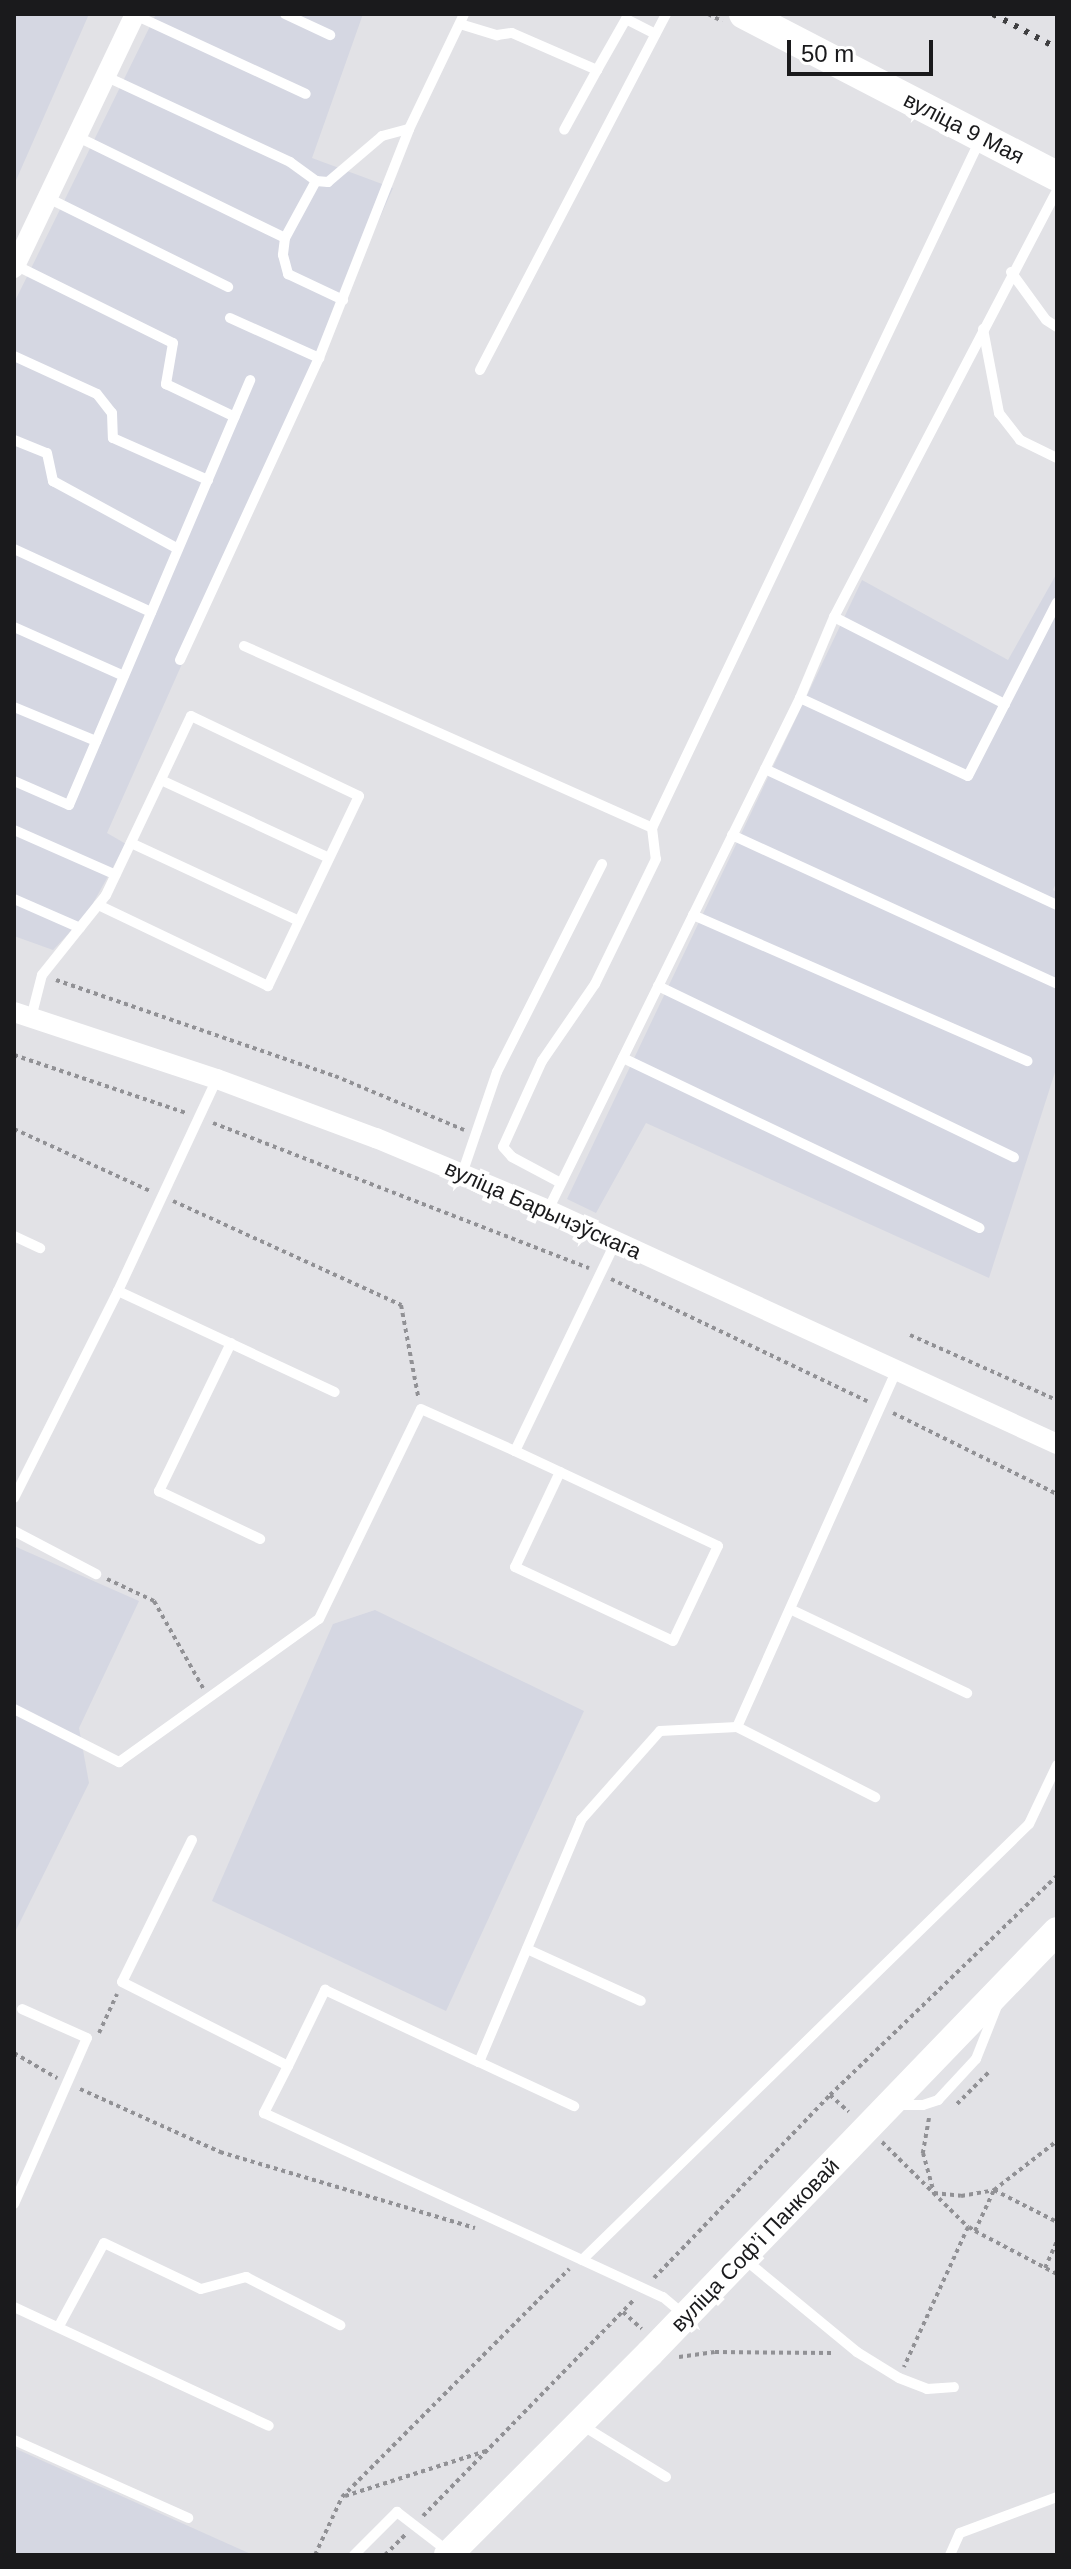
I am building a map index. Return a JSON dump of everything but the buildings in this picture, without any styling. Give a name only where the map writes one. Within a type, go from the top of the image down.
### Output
[{"type":"main road","name":"вуліца 9 Мая","points":[[744,14],[1057,176]]},
{"type":"main road","name":"вуліца Софʼі Панковай","points":[[449,2554],[869,2129],[1057,1931]]},
{"type":"street","points":[[15,266],[135,14]]},
{"type":"street","name":"вуліца Барычэўскага","points":[[22,1015],[217,1079],[376,1138],[548,1210],[1057,1444]]},
{"type":"lane","points":[[135,14],[306,94]]},
{"type":"lane","points":[[285,14],[330,35]]},
{"type":"lane","points":[[480,370],[666,14]]},
{"type":"lane","points":[[180,660],[319,358],[409,129],[462,19],[497,35],[512,33],[597,70]]},
{"type":"lane","points":[[564,130],[626,19],[655,34]]},
{"type":"lane","points":[[107,77],[290,162],[316,181],[328,182],[382,136],[409,129]]},
{"type":"lane","points":[[78,137],[285,238]]},
{"type":"lane","points":[[561,1183],[512,1157],[503,1147],[542,1061],[595,984],[656,859],[652,828],[981,137]]},
{"type":"lane","points":[[316,181],[285,238],[283,255],[288,274],[343,300]]},
{"type":"lane","points":[[548,1210],[800,698],[834,617],[1011,272],[1057,190]]},
{"type":"lane","points":[[48,198],[228,287]]},
{"type":"lane","points":[[15,266],[173,343],[166,384],[235,417]]},
{"type":"lane","points":[[1011,272],[1046,320],[1057,327]]},
{"type":"lane","points":[[230,318],[319,358]]},
{"type":"lane","points":[[983,329],[999,413],[1020,440],[1057,458]]},
{"type":"lane","points":[[14,356],[97,394],[112,413],[113,438],[208,480]]},
{"type":"lane","points":[[14,781],[69,805],[250,380]]},
{"type":"lane","points":[[14,440],[47,453],[53,481],[178,549]]},
{"type":"lane","points":[[14,549],[151,612]]},
{"type":"lane","points":[[800,698],[968,776],[1057,602]]},
{"type":"lane","points":[[834,617],[1005,704]]},
{"type":"lane","points":[[14,627],[124,676]]},
{"type":"lane","points":[[244,646],[652,828]]},
{"type":"lane","points":[[14,707],[96,741]]},
{"type":"lane","points":[[22,1015],[42,975],[98,905],[116,875],[191,716],[359,796],[268,986],[98,905]]},
{"type":"lane","points":[[765,769],[1057,905]]},
{"type":"lane","points":[[161,780],[329,858]]},
{"type":"lane","points":[[14,830],[116,875]]},
{"type":"lane","points":[[732,835],[1057,984]]},
{"type":"lane","points":[[131,843],[299,921]]},
{"type":"lane","points":[[462,1174],[497,1072],[602,864]]},
{"type":"lane","points":[[14,899],[80,928]]},
{"type":"lane","points":[[693,915],[1027,1061]]},
{"type":"lane","points":[[658,986],[1014,1157]]},
{"type":"lane","points":[[623,1058],[980,1228]]},
{"type":"lane","points":[[14,1498],[118,1291],[217,1079]]},
{"type":"lane","points":[[14,1236],[40,1248]]},
{"type":"lane","points":[[515,1451],[616,1241]]},
{"type":"lane","points":[[118,1291],[335,1392]]},
{"type":"lane","points":[[231,1343],[159,1491],[260,1539]]},
{"type":"lane","points":[[737,1727],[882,1409],[897,1369]]},
{"type":"lane","points":[[14,1709],[119,1762],[210,1700],[319,1619],[421,1409],[515,1451],[560,1472],[718,1546],[673,1641],[515,1567],[560,1472]]},
{"type":"lane","points":[[14,1531],[96,1574]]},
{"type":"lane","points":[[792,1610],[967,1693]]},
{"type":"lane","points":[[479,2062],[581,1820],[660,1731],[737,1727],[875,1797]]},
{"type":"lane","points":[[582,2260],[1029,1824],[1057,1765]]},
{"type":"lane","points":[[192,1840],[122,1982],[288,2066]]},
{"type":"lane","points":[[527,1949],[641,2001]]},
{"type":"lane","points":[[574,2106],[325,1990],[264,2113],[663,2297],[685,2316]]},
{"type":"lane","points":[[14,2204],[71,2085],[87,2038],[22,2009]]},
{"type":"lane","points":[[59,2326],[104,2243],[201,2289],[246,2277],[340,2325]]},
{"type":"lane","points":[[742,2256],[857,2352],[899,2378],[927,2389],[954,2387]]},
{"type":"lane","points":[[14,2307],[269,2426]]},
{"type":"lane","points":[[579,2423],[666,2477]]},
{"type":"lane","points":[[14,2440],[188,2518]]},
{"type":"lane","points":[[950,2555],[960,2533],[1057,2497]]},
{"type":"lane","points":[[354,2555],[397,2512],[449,2554]]},
{"type":"path","points":[[42,975],[335,1076],[475,1135]]},
{"type":"path","points":[[14,1055],[199,1118],[600,1273],[1057,1494]]},
{"type":"path","points":[[14,1129],[401,1305],[421,1409]]},
{"type":"path","points":[[910,1335],[1057,1400]]},
{"type":"path","points":[[96,1574],[154,1601],[210,1700]]},
{"type":"path","points":[[385,2555],[830,2095],[1057,1876]]},
{"type":"path","points":[[99,2035],[122,1982]]},
{"type":"path","points":[[14,2053],[71,2085],[220,2152],[487,2233]]},
{"type":"path","points":[[950,2111],[989,2072]]},
{"type":"path","points":[[830,2095],[968,2227],[1057,2274]]},
{"type":"path","points":[[934,2193],[923,2153],[929,2118],[937,2111]]},
{"type":"path","points":[[975,2231],[994,2190],[1057,2141]]},
{"type":"path","points":[[934,2193],[961,2196],[994,2190],[1057,2222]]},
{"type":"path","points":[[899,2378],[968,2227]]},
{"type":"path","points":[[1045,2268],[1057,2241]]},
{"type":"path","points":[[556,2262],[583,2274]]},
{"type":"path","points":[[315,2555],[342,2497],[570,2268]]},
{"type":"path","points":[[621,2293],[634,2299]]},
{"type":"path","points":[[623,2312],[672,2358],[715,2352],[857,2352]]},
{"type":"path","points":[[342,2497],[488,2450]]},
{"type":"shaded area","points":[[14,14],[89,14],[14,185]]},
{"type":"shaded area","points":[[156,14],[363,14],[312,158],[393,188],[107,833],[126,844],[87,914],[53,950],[14,936],[14,303]]},
{"type":"shaded area","points":[[1057,573],[1057,881],[1053,890],[1057,892],[1057,1066],[989,1278],[646,1123],[596,1213],[567,1199],[862,580],[1008,660]]},
{"type":"shaded area","points":[[14,1546],[139,1601],[79,1728],[89,1783],[14,1934]]},
{"type":"shaded area","points":[[375,1610],[584,1711],[446,2011],[212,1901],[333,1624]]},
{"type":"shaded area","points":[[14,2448],[253,2555],[14,2555]]},
{"type":"railway","points":[[993,14],[1057,48]]}]
